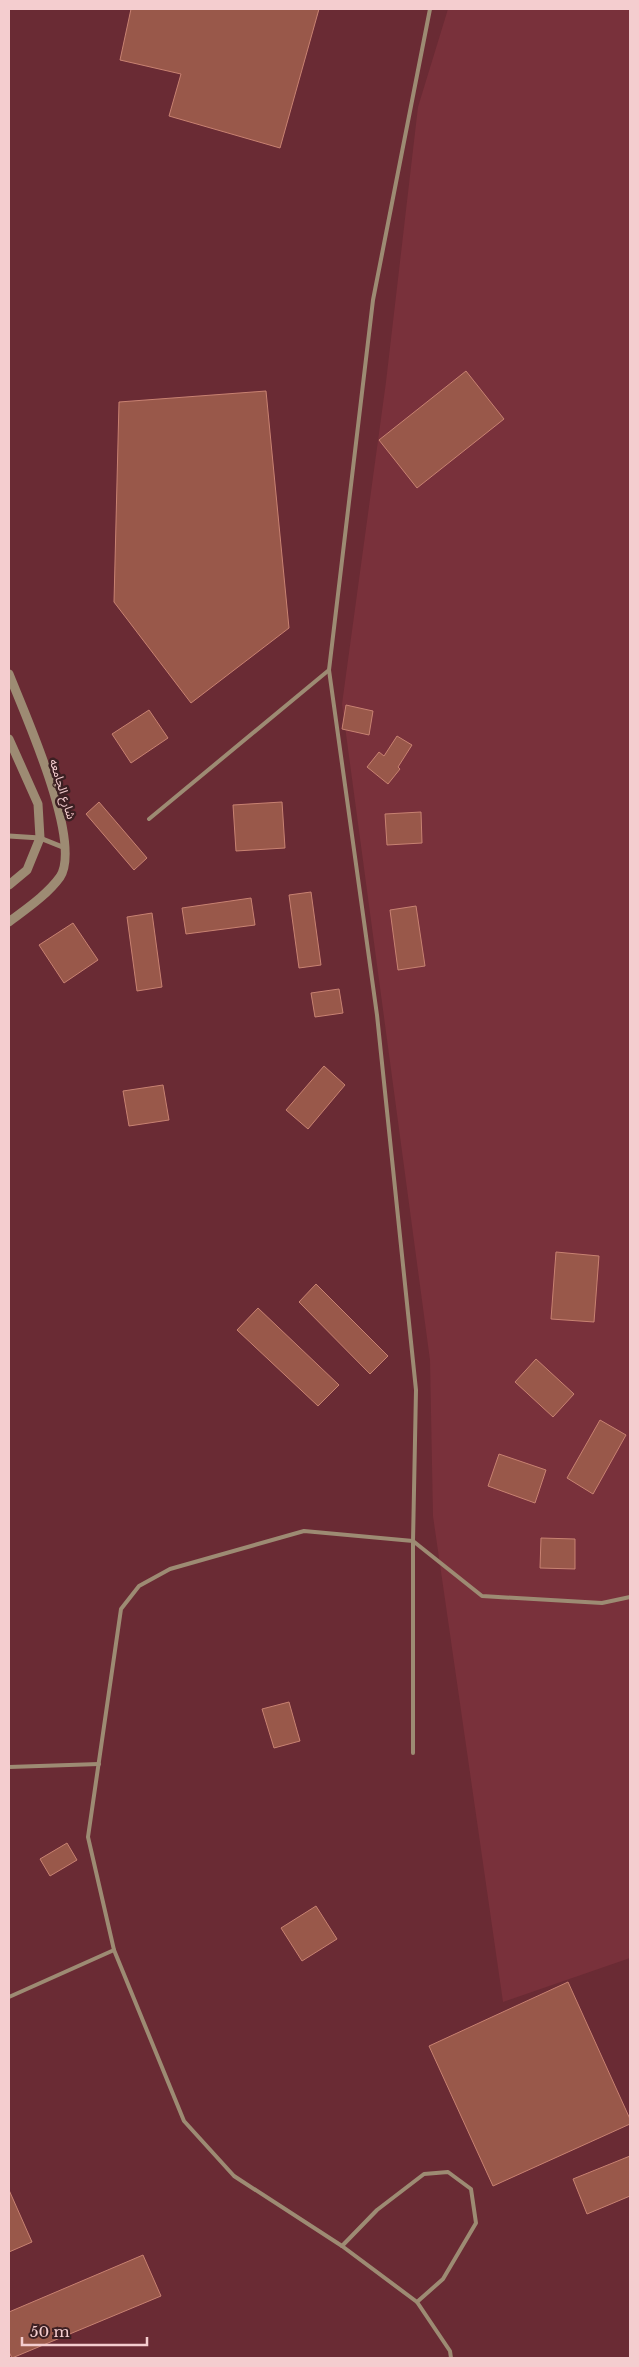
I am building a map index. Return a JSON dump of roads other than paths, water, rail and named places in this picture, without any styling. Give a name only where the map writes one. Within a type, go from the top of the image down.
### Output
[{"type":"street","name":"شارع الجامعه","points":[[9,674],[58,807],[65,848],[61,875],[42,896],[9,922]]},
{"type":"street","points":[[9,739],[38,804],[40,838],[27,870],[9,885]]},
{"type":"street","points":[[9,836],[40,838],[65,848]]},
{"type":"lane","points":[[413,1752],[413,1541],[416,1390],[377,1015],[329,670],[373,300],[430,9]]},
{"type":"lane","points":[[149,819],[329,670]]},
{"type":"lane","points":[[451,2358],[450,2351],[417,2302],[342,2246],[234,2176],[184,2121],[114,1950],[88,1837],[121,1609],[139,1586],[170,1569],[304,1530],[413,1541],[482,1596],[602,1603],[630,1597]]},
{"type":"lane","points":[[9,1767],[99,1764]]},
{"type":"lane","points":[[9,1997],[114,1950]]},
{"type":"lane","points":[[342,2246],[377,2210],[424,2174],[448,2172],[471,2189],[476,2223],[443,2279],[417,2302]]}]
